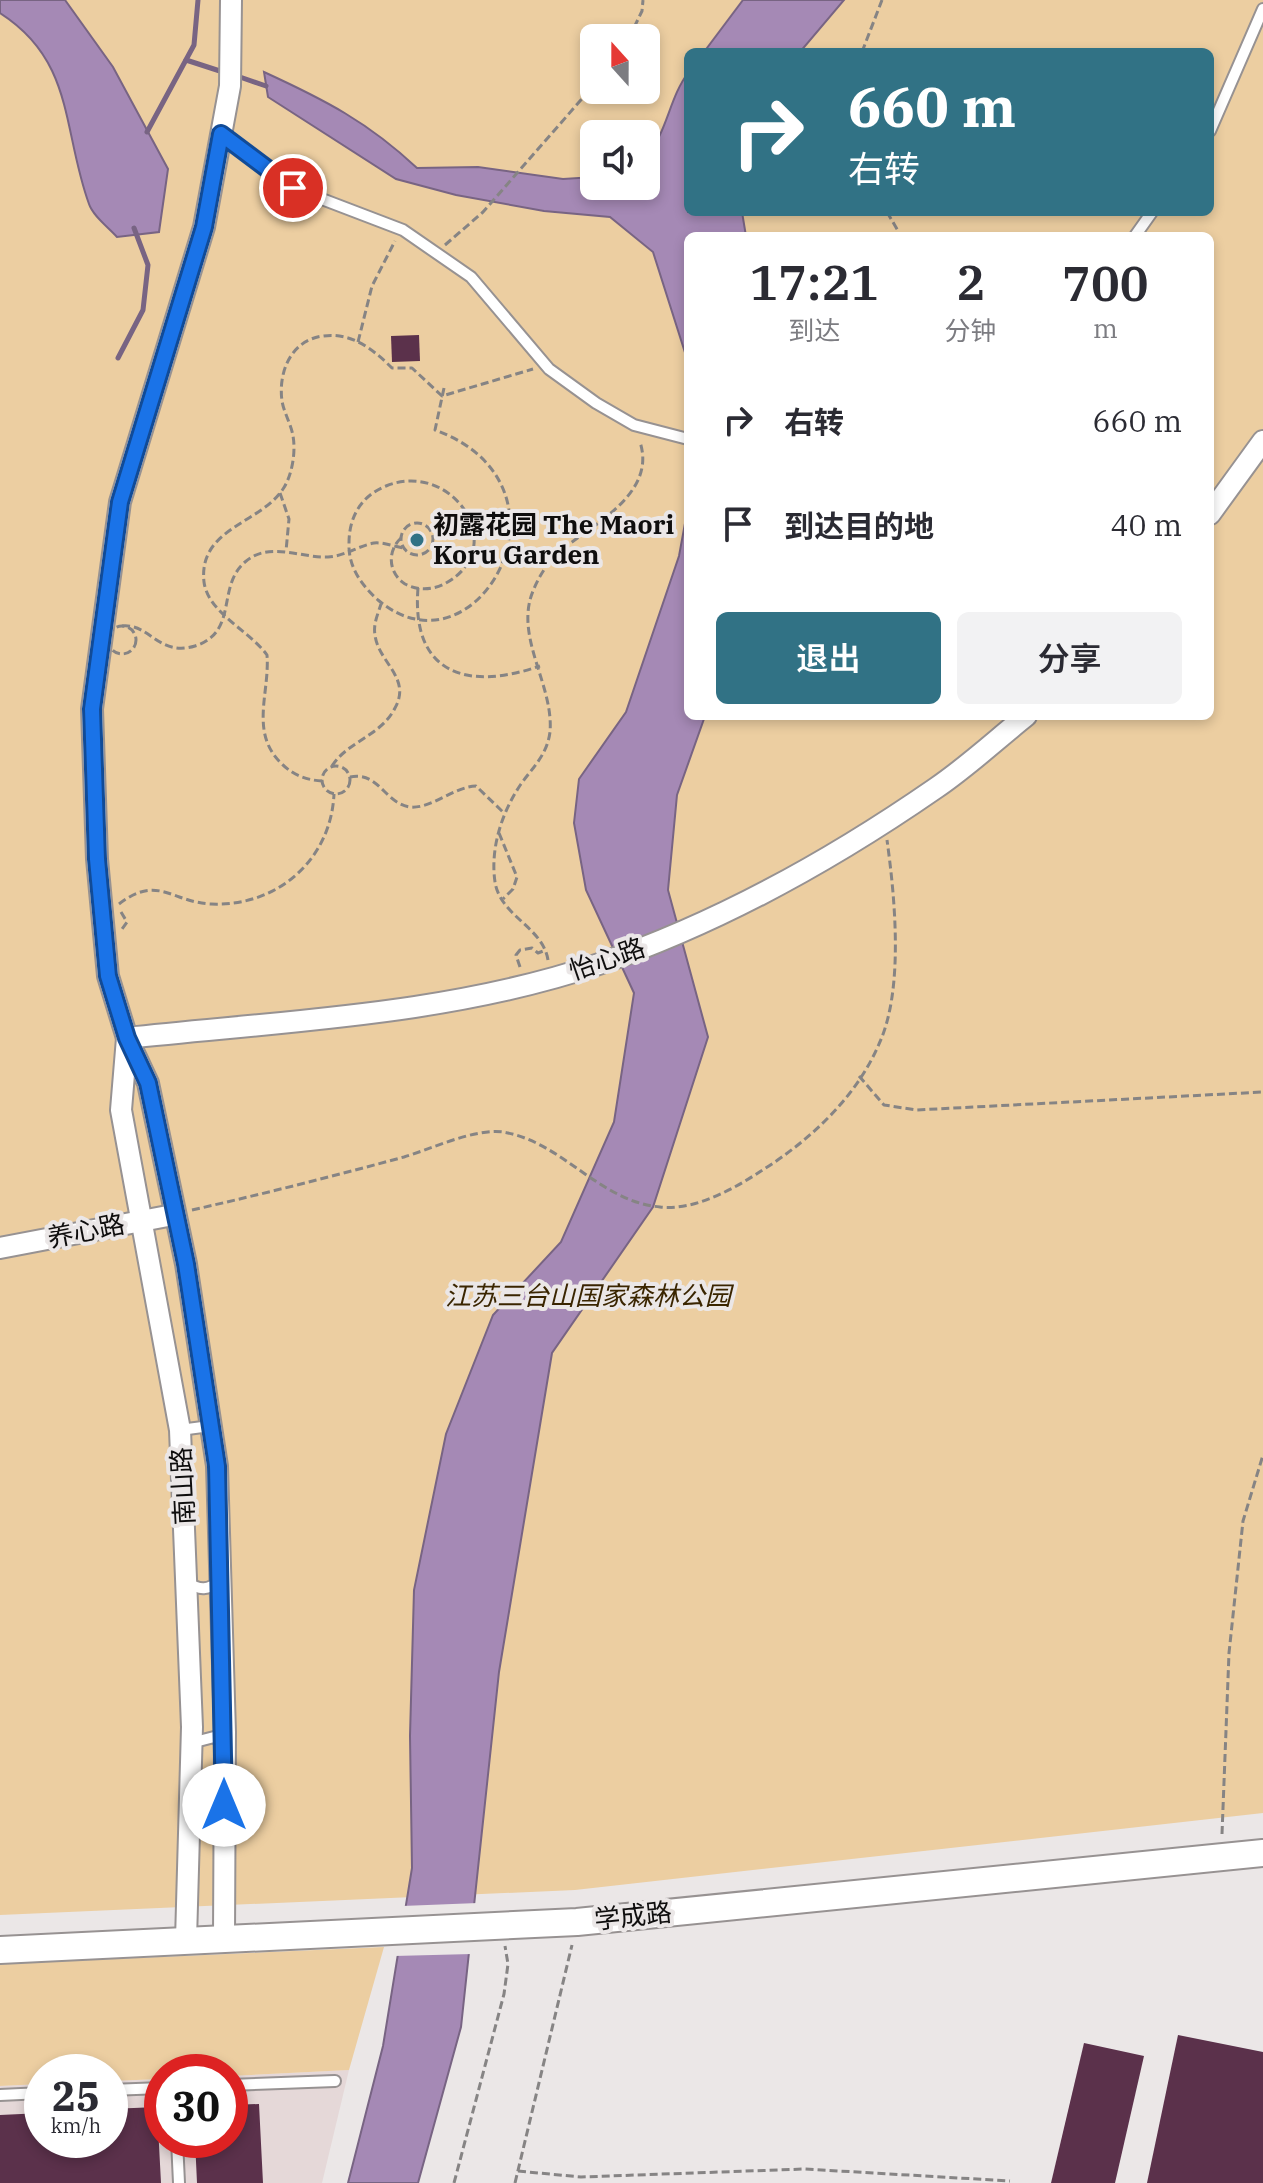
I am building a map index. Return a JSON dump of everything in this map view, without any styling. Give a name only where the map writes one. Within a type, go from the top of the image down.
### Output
[{"type":"street","name":"南山路","points":[[224,1938],[224,1745],[217,1466],[186,1264],[173,1215],[148,1083],[127,1038],[108,976],[97,859],[92,709],[120,502],[204,227],[230,86],[233,39],[231,0]]},
{"type":"street","points":[[1214,508],[1263,441]]},
{"type":"street","name":"怡心路","points":[[127,1038],[412,1006],[488,992],[599,964],[705,923],[802,872],[937,788],[1021,720]]},
{"type":"street","name":"南山路","points":[[127,1038],[121,1110],[180,1430],[191,1743],[186,1940]]},
{"type":"street","name":"养心路","points":[[0,1248],[173,1215]]},
{"type":"street","name":"学成路","points":[[0,1950],[577,1922],[1263,1853]]},
{"type":"lane","points":[[1214,122],[1263,9]]},
{"type":"lane","points":[[221,134],[293,188],[403,230],[471,277],[547,366],[569,386],[634,425],[684,438]]},
{"type":"lane","points":[[180,1430],[210,1426]]},
{"type":"lane","points":[[187,1582],[196,1589],[210,1588],[220,1581]]},
{"type":"lane","points":[[191,1743],[214,1737],[224,1745]]},
{"type":"lane","points":[[248,2084],[335,2081]]},
{"type":"lane","points":[[0,2095],[24,2094]]},
{"type":"lane","points":[[178,2158],[179,2183]]},
{"type":"path","points":[[636,24],[643,0]]},
{"type":"path","points":[[864,48],[882,0]]},
{"type":"path","points":[[437,253],[483,212],[580,101]]},
{"type":"path","points":[[358,342],[377,272],[403,230]]},
{"type":"path","points":[[322,781],[295,774],[270,751],[262,716],[267,655],[226,616],[204,585],[206,561],[220,536],[285,487],[294,453],[294,438],[282,402],[286,363],[294,351],[315,337],[342,336],[375,350],[392,368],[412,368],[442,396]]},
{"type":"path","points":[[442,396],[501,375],[547,366]]},
{"type":"path","points":[[122,626],[131,629],[136,638],[131,651],[123,654],[111,649],[108,640],[111,632],[122,626],[136,626],[161,645],[182,648],[211,639],[226,616],[230,587],[239,568],[263,553],[286,552],[319,557],[348,553],[374,543],[394,547],[404,548],[413,554],[423,554],[431,547],[433,537],[428,528],[419,523],[405,529],[394,547],[392,568],[399,580],[418,588],[439,587],[451,581],[462,571],[474,542],[469,515],[445,489],[413,480],[399,482],[370,495],[352,519],[348,553],[359,579],[381,603],[416,617],[454,614],[483,596],[496,580],[509,544],[506,504],[489,466],[465,444],[435,430],[444,388]]},
{"type":"path","points":[[544,969],[548,961],[541,939],[503,899],[495,884],[499,833],[504,814],[546,750],[551,715],[528,630],[531,595],[545,567],[560,552],[597,527],[632,489],[643,461],[634,425]]},
{"type":"path","points":[[280,493],[289,519],[286,552]]},
{"type":"path","points":[[401,538],[404,548]]},
{"type":"path","points":[[418,588],[416,617],[430,651],[454,672],[484,680],[540,666]]},
{"type":"path","points":[[332,766],[345,769],[350,777],[347,790],[334,794],[326,790],[322,781],[324,772],[338,756],[378,730],[399,702],[398,680],[375,635],[381,603]]},
{"type":"path","points":[[350,777],[373,779],[397,802],[415,807],[457,789],[476,786],[504,814]]},
{"type":"path","points":[[116,907],[142,890],[154,888],[206,904],[260,898],[278,889],[304,870],[314,856],[331,821],[334,794]]},
{"type":"path","points":[[173,1215],[319,1181],[460,1139],[502,1132],[550,1149],[570,1166],[632,1202],[677,1207],[710,1198],[749,1179],[801,1144],[829,1119],[880,1044],[890,1007],[893,884],[885,820]]},
{"type":"path","points":[[499,833],[517,877],[513,889],[503,899]]},
{"type":"path","points":[[525,973],[516,958],[517,952],[525,947],[538,953],[546,950]]},
{"type":"path","points":[[859,1076],[884,1105],[917,1110],[1263,1092]]},
{"type":"path","points":[[1221,1858],[1232,1623],[1243,1521],[1263,1455]]},
{"type":"path","points":[[515,2183],[577,1922]]},
{"type":"path","points":[[454,2183],[504,1994],[508,1964],[492,1926]]},
{"type":"path","points":[[518,2171],[581,2177],[805,2169],[1010,2181]]},
{"type":"shaded area","points":[[0,0],[65,0],[113,67],[168,169],[159,232],[117,237],[94,213],[80,177],[54,75],[42,53],[24,32],[0,13]]},
{"type":"shaded area","points":[[743,0],[844,0],[803,48],[707,48]]},
{"type":"shaded area","points":[[264,72],[345,113],[417,168],[478,167],[563,179],[580,178],[580,200],[660,200],[660,134],[684,80],[684,216],[743,216],[745,232],[684,232],[684,349],[653,252],[610,217],[544,211],[456,195],[396,179],[268,97]]},
{"type":"shaded area","points":[[684,529],[684,720],[704,720],[677,795],[668,890],[708,1037],[653,1207],[552,1353],[499,1672],[461,2027],[418,2183],[348,2183],[383,2046],[412,1868],[410,1736],[414,1590],[446,1434],[493,1315],[561,1242],[614,1122],[634,993],[586,890],[574,823],[579,779],[626,712],[679,556]]},
{"type":"shaded area","points":[[349,2070],[322,2183],[0,2183],[0,2086],[24,2085],[24,2158],[128,2158],[128,2080],[144,2080],[144,2158],[248,2158],[248,2075]]},
{"type":"green space","name":"江苏三台山国家森林公园","points":[[0,0],[1263,0],[1263,1813],[575,1890],[0,1915]]},
{"type":"green space","points":[[384,1947],[349,2070],[248,2075],[248,2054],[144,2054],[144,2080],[128,2080],[128,2054],[24,2054],[24,2085],[0,2086],[0,1964]]},
{"type":"pier","points":[[478,1903],[472,1954],[394,1956],[402,1906]]},
{"type":"building","points":[[419,335],[420,361],[392,362],[391,336]]},
{"type":"building","points":[[1178,2035],[1263,2052],[1263,2183],[1147,2183]]},
{"type":"building","points":[[1084,2043],[1144,2056],[1115,2183],[1051,2183]]},
{"type":"building","points":[[248,2104],[259,2104],[263,2183],[197,2183],[196,2158],[248,2158]]},
{"type":"building","points":[[128,2108],[144,2108],[144,2158],[160,2158],[161,2183],[0,2183],[0,2115],[24,2114],[24,2158],[128,2158]]},
{"type":"waterway","points":[[147,132],[194,45],[198,0]]},
{"type":"waterway","points":[[186,60],[223,72]]},
{"type":"waterway","points":[[237,76],[266,86]]},
{"type":"waterway","points":[[118,358],[143,310],[148,265],[134,228]]},
{"type":"place","name":"初露花园 The Maori Koru Garden","points":[[417,540]]},
{"type":"route","points":[[224,1805],[225,1732],[217,1466],[186,1264],[173,1215],[148,1083],[127,1038],[108,976],[97,859],[92,709],[120,502],[204,227],[221,134],[270,174],[293,188]]}]
